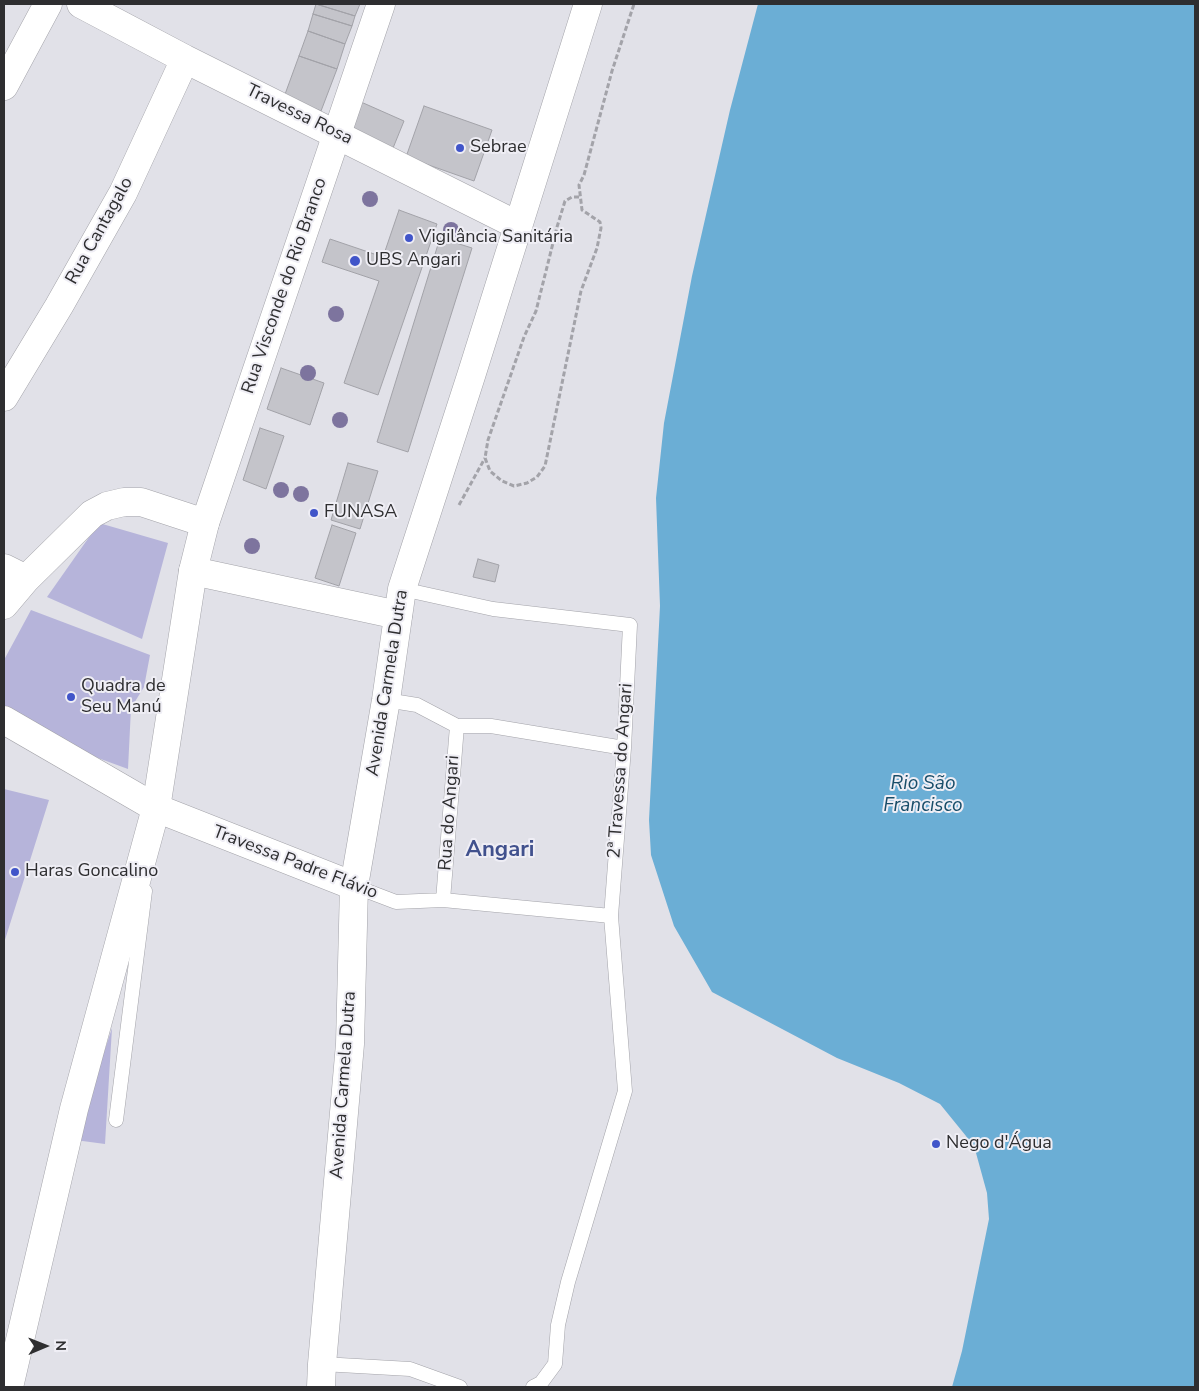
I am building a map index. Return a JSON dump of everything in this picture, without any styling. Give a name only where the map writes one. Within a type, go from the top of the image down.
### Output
[{"type":"street","points":[[4,86],[48,4]]},
{"type":"street","name":"Travessa Rosa","points":[[81,4],[186,59],[518,225]]},
{"type":"street","name":"Rua Visconde do Rio Branco","points":[[9,1387],[74,1109],[156,808],[193,571],[206,523],[381,4]]},
{"type":"street","name":"Avenida Carmela Dutra","points":[[321,1376],[350,1044],[354,886],[386,700],[400,602],[588,4]]},
{"type":"street","name":"Rua Cantagalo","points":[[4,397],[59,306],[123,192],[186,59]]},
{"type":"street","points":[[4,605],[15,574],[92,514],[108,506],[124,502],[140,502],[206,523]]},
{"type":"street","points":[[193,571],[400,602]]},
{"type":"street","name":"Travessa Padre Flávio","points":[[4,720],[156,808],[354,886]]},
{"type":"lane","name":"2ª Travessa do Angari","points":[[400,602],[493,609],[630,625],[624,748],[611,916],[625,1091],[568,1282],[558,1325],[555,1364],[541,1383],[533,1387]]},
{"type":"lane","points":[[386,700],[417,705],[456,726],[490,726],[624,748]]},
{"type":"lane","name":"Rua do Angari","points":[[444,900],[456,726]]},
{"type":"lane","points":[[116,1120],[156,808]]},
{"type":"lane","name":"Travessa Padre Flávio","points":[[354,886],[396,902],[444,900],[611,916]]},
{"type":"lane","points":[[321,1376],[410,1369],[460,1387]]},
{"type":"path","points":[[485,458],[490,471],[502,481],[514,486],[527,483],[537,477],[545,466],[581,291],[597,248],[601,228],[600,222],[582,210],[579,185],[584,175],[612,70],[634,4]]},
{"type":"path","points":[[455,512],[485,458],[488,440],[497,413],[524,337],[536,310],[557,227],[566,201],[572,197],[579,197]]},
{"type":"shaded area","points":[[99,523],[168,543],[142,639],[47,597]]},
{"type":"shaded area","name":"Quadra de Seu Manú","points":[[31,610],[150,655],[144,687],[131,708],[128,769],[4,717],[4,660]]},
{"type":"shaded area","name":"Haras Goncalino","points":[[4,789],[49,800],[4,943]]},
{"type":"shaded area","points":[[112,1028],[105,1144],[75,1140]]},
{"type":"water","name":"Rio São Francisco","points":[[758,4],[1195,4],[1195,1387],[952,1387],[962,1351],[989,1219],[987,1193],[976,1153],[966,1136],[940,1104],[899,1083],[837,1058],[712,992],[674,926],[651,855],[649,820],[660,606],[656,498],[664,423],[692,276],[730,110]]},
{"type":"building","points":[[316,4],[355,16],[352,26],[313,14]]},
{"type":"building","points":[[316,4],[360,4],[355,16]]},
{"type":"building","points":[[313,14],[352,26],[345,44],[308,31]]},
{"type":"building","points":[[308,31],[345,44],[337,69],[299,56]]},
{"type":"building","points":[[299,56],[337,69],[321,111],[284,97]]},
{"type":"building","points":[[361,102],[404,121],[391,153],[349,135]]},
{"type":"building","points":[[424,106],[492,130],[474,181],[406,157]]},
{"type":"building","points":[[399,210],[437,224],[378,395],[344,383],[379,281],[322,262],[330,239],[383,257]]},
{"type":"building","points":[[440,238],[472,248],[408,452],[377,442]]},
{"type":"building","points":[[281,368],[324,383],[310,425],[267,409]]},
{"type":"building","points":[[260,428],[284,436],[266,489],[243,480]]},
{"type":"building","points":[[348,463],[378,471],[360,529],[331,520]]},
{"type":"building","points":[[332,525],[356,533],[339,586],[315,578]]},
{"type":"building","points":[[478,559],[499,565],[495,582],[473,577]]},
{"type":"place","name":"Sebrae","points":[[460,148]]},
{"type":"place","name":"Vigilância Sanitária","points":[[409,238]]},
{"type":"place","name":"UBS Angari","points":[[355,261]]},
{"type":"place","name":"FUNASA","points":[[314,513]]},
{"type":"place","name":"Quadra de Seu Manú","points":[[71,697]]},
{"type":"place","name":"Haras Goncalino","points":[[15,872]]},
{"type":"place","name":"Nego d'Água","points":[[936,1144]]},
{"type":"district","name":"Angari","points":[[500,851]]}]
